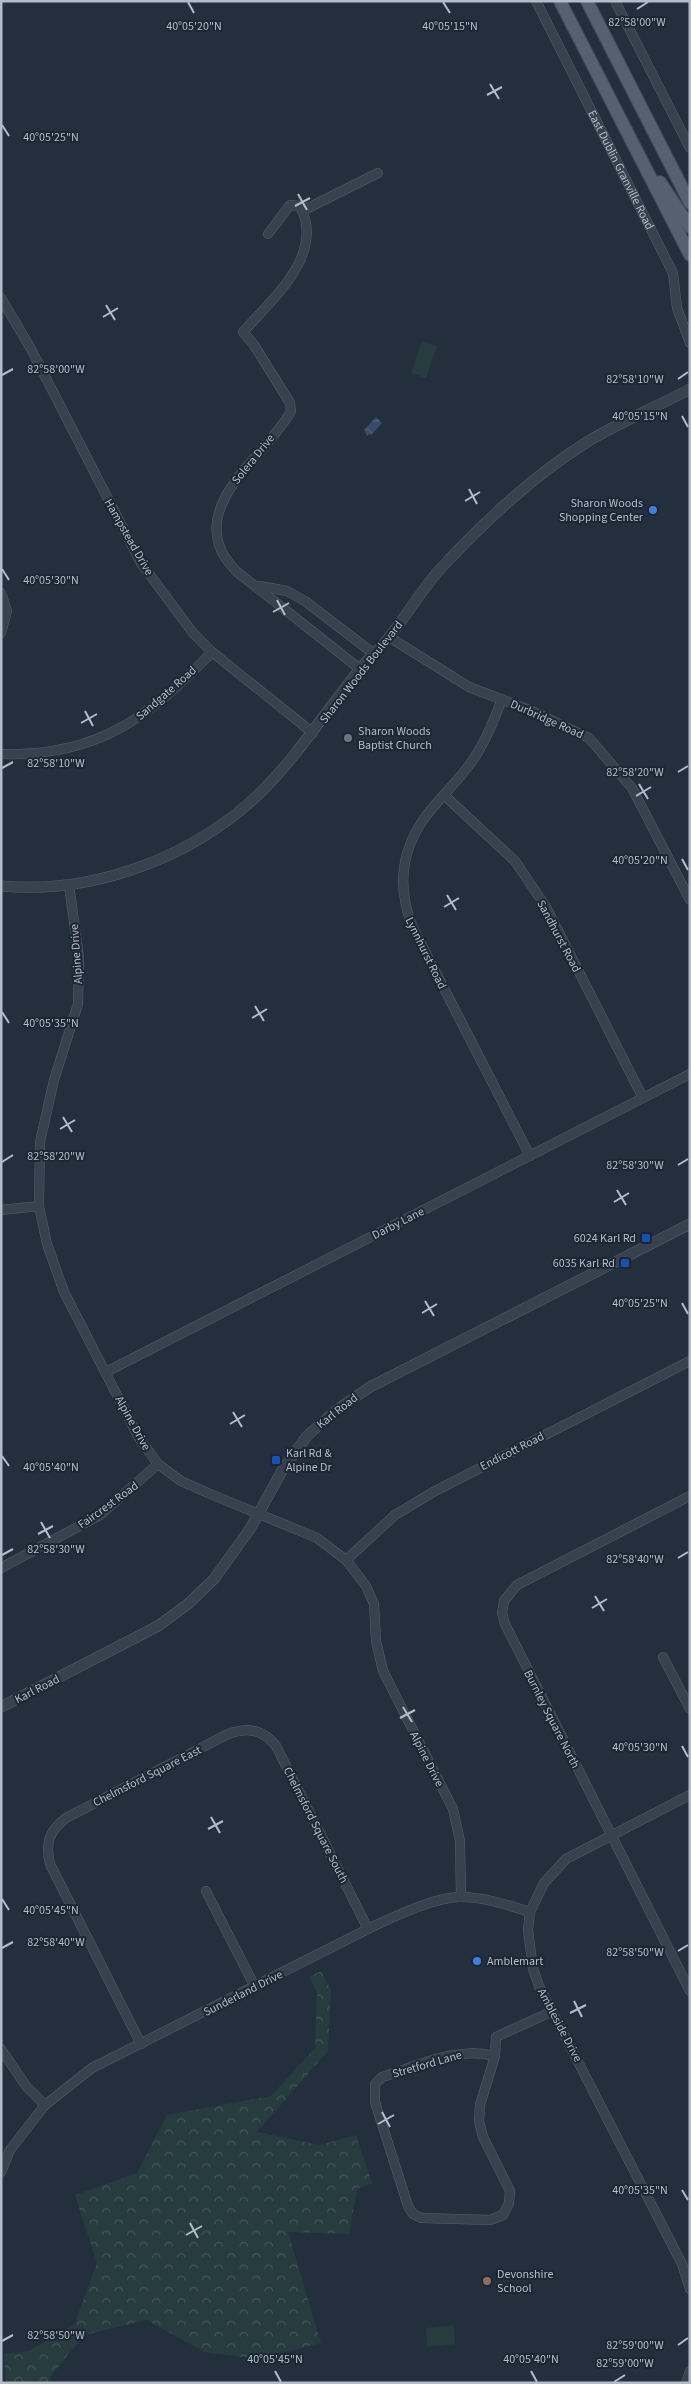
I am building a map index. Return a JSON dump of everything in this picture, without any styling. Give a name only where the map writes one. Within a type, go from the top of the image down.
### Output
[{"type":"main road","name":"East Dublin Granville Road","points":[[560,1],[690,255]]},
{"type":"main road","points":[[587,1],[690,204]]},
{"type":"main road","points":[[631,141],[690,227]]},
{"type":"street","name":"East Dublin Granville Road","points":[[536,1],[673,273],[677,308],[690,343]]},
{"type":"street","points":[[615,1],[690,148]]},
{"type":"street","points":[[268,234],[290,204],[300,206],[302,211],[378,172]]},
{"type":"street","name":"Solera Drive","points":[[302,211],[306,237],[302,257],[294,274],[243,332],[254,345],[290,403],[291,411],[223,500],[215,532],[222,553],[236,570],[360,669]]},
{"type":"street","name":"Hampstead Drive","points":[[1,298],[31,349],[141,563],[193,633],[212,652],[313,733]]},
{"type":"street","name":"Sharon Woods Boulevard","points":[[1,886],[30,889],[95,880],[147,865],[211,832],[263,790],[313,733],[360,669],[389,637],[442,567],[530,483],[588,442],[690,389]]},
{"type":"street","name":"Solera Drive","points":[[258,586],[287,591],[305,601],[374,654]]},
{"type":"street","points":[[1,592],[6,611],[1,633]]},
{"type":"street","name":"Durbridge Road","points":[[389,637],[469,687],[502,699],[589,738],[632,788],[690,900]]},
{"type":"street","name":"Sandgate Road","points":[[1,754],[58,752],[100,739],[143,715],[182,682],[212,652]]},
{"type":"street","name":"Lynnhurst Road","points":[[502,699],[495,719],[471,763],[423,820],[406,854],[402,874],[406,911],[530,1156]]},
{"type":"street","name":"Sandhurst Road","points":[[445,796],[515,862],[546,907],[643,1098]]},
{"type":"street","name":"Alpine Drive","points":[[69,885],[79,958],[78,1004],[54,1080],[40,1142],[39,1206],[47,1244],[64,1292],[139,1438],[158,1464],[181,1480],[317,1538],[346,1560],[366,1586],[374,1604],[376,1641],[383,1671],[453,1809],[460,1841],[461,1897]]},
{"type":"street","name":"Darby Lane","points":[[106,1372],[690,1074]]},
{"type":"street","points":[[1,1210],[39,1206]]},
{"type":"street","name":"Karl Road","points":[[1,1707],[158,1626],[188,1604],[214,1579],[258,1514],[283,1469],[307,1436],[335,1410],[370,1387],[690,1224]]},
{"type":"street","name":"Endicott Road","points":[[346,1560],[395,1515],[435,1491],[690,1361]]},
{"type":"street","name":"Faircrest Road","points":[[1,1568],[100,1515],[158,1464]]},
{"type":"street","name":"Burnley Square North","points":[[690,1496],[517,1585],[504,1601],[502,1613],[505,1624],[690,1992]]},
{"type":"street","points":[[663,1656],[690,1709]]},
{"type":"street","name":"Chelmsford Square East","points":[[141,2044],[50,1864],[47,1851],[48,1838],[55,1826],[66,1818],[228,1734],[241,1730],[254,1730]]},
{"type":"street","name":"Chelmsford Square South","points":[[254,1730],[267,1735],[276,1746],[368,1929]]},
{"type":"street","name":"Ambleside Drive","points":[[690,1795],[566,1859],[544,1883],[530,1912],[529,1946],[533,1969],[682,2264],[690,2289]]},
{"type":"street","points":[[206,1891],[255,1987]]},
{"type":"street","name":"Sunderland Drive","points":[[1,2172],[10,2150],[45,2105],[92,2068],[368,1929],[412,1908],[461,1897],[502,1904],[530,1912]]},
{"type":"street","points":[[495,2056],[496,2037],[553,2011]]},
{"type":"street","points":[[1,2049],[26,2086],[45,2105]]},
{"type":"street","name":"Stretford Lane","points":[[460,2052],[485,2053],[495,2056],[480,2105],[479,2121],[483,2138],[510,2191],[510,2197],[503,2214],[490,2220],[421,2218],[413,2214],[408,2206],[375,2102],[374,2089],[382,2077],[460,2052]]},
{"type":"street","points":[[688,2382],[690,2370]]},
{"type":"green space","points":[[422,341],[437,346],[426,378],[411,373]]},
{"type":"green space","points":[[321,1971],[331,1990],[328,2051],[257,2132],[320,2145],[356,2135],[372,2183],[357,2189],[349,2234],[288,2232],[321,2343],[257,2359],[204,2352],[147,2320],[84,2335],[51,2376],[50,2383],[6,2383],[4,2354],[29,2351],[74,2325],[97,2263],[75,2195],[137,2173],[167,2115],[271,2096],[315,2048],[317,1993],[309,1977]]},
{"type":"green space","points":[[454,2325],[455,2344],[427,2347],[426,2328]]},
{"type":"water","points":[[376,417],[382,423],[371,435],[367,436],[364,430]]},
{"type":"place","name":"Sharon Woods Shopping Center","points":[[653,510]]},
{"type":"place","name":"Sharon Woods Baptist Church","points":[[348,738]]},
{"type":"place","name":"6024 Karl Rd","points":[[646,1238]]},
{"type":"place","name":"6035 Karl Rd","points":[[625,1263]]},
{"type":"place","name":"Karl Rd & Alpine Dr","points":[[276,1460]]},
{"type":"place","name":"Amblemart","points":[[477,1961]]},
{"type":"place","name":"Devonshire School","points":[[487,2281]]}]
